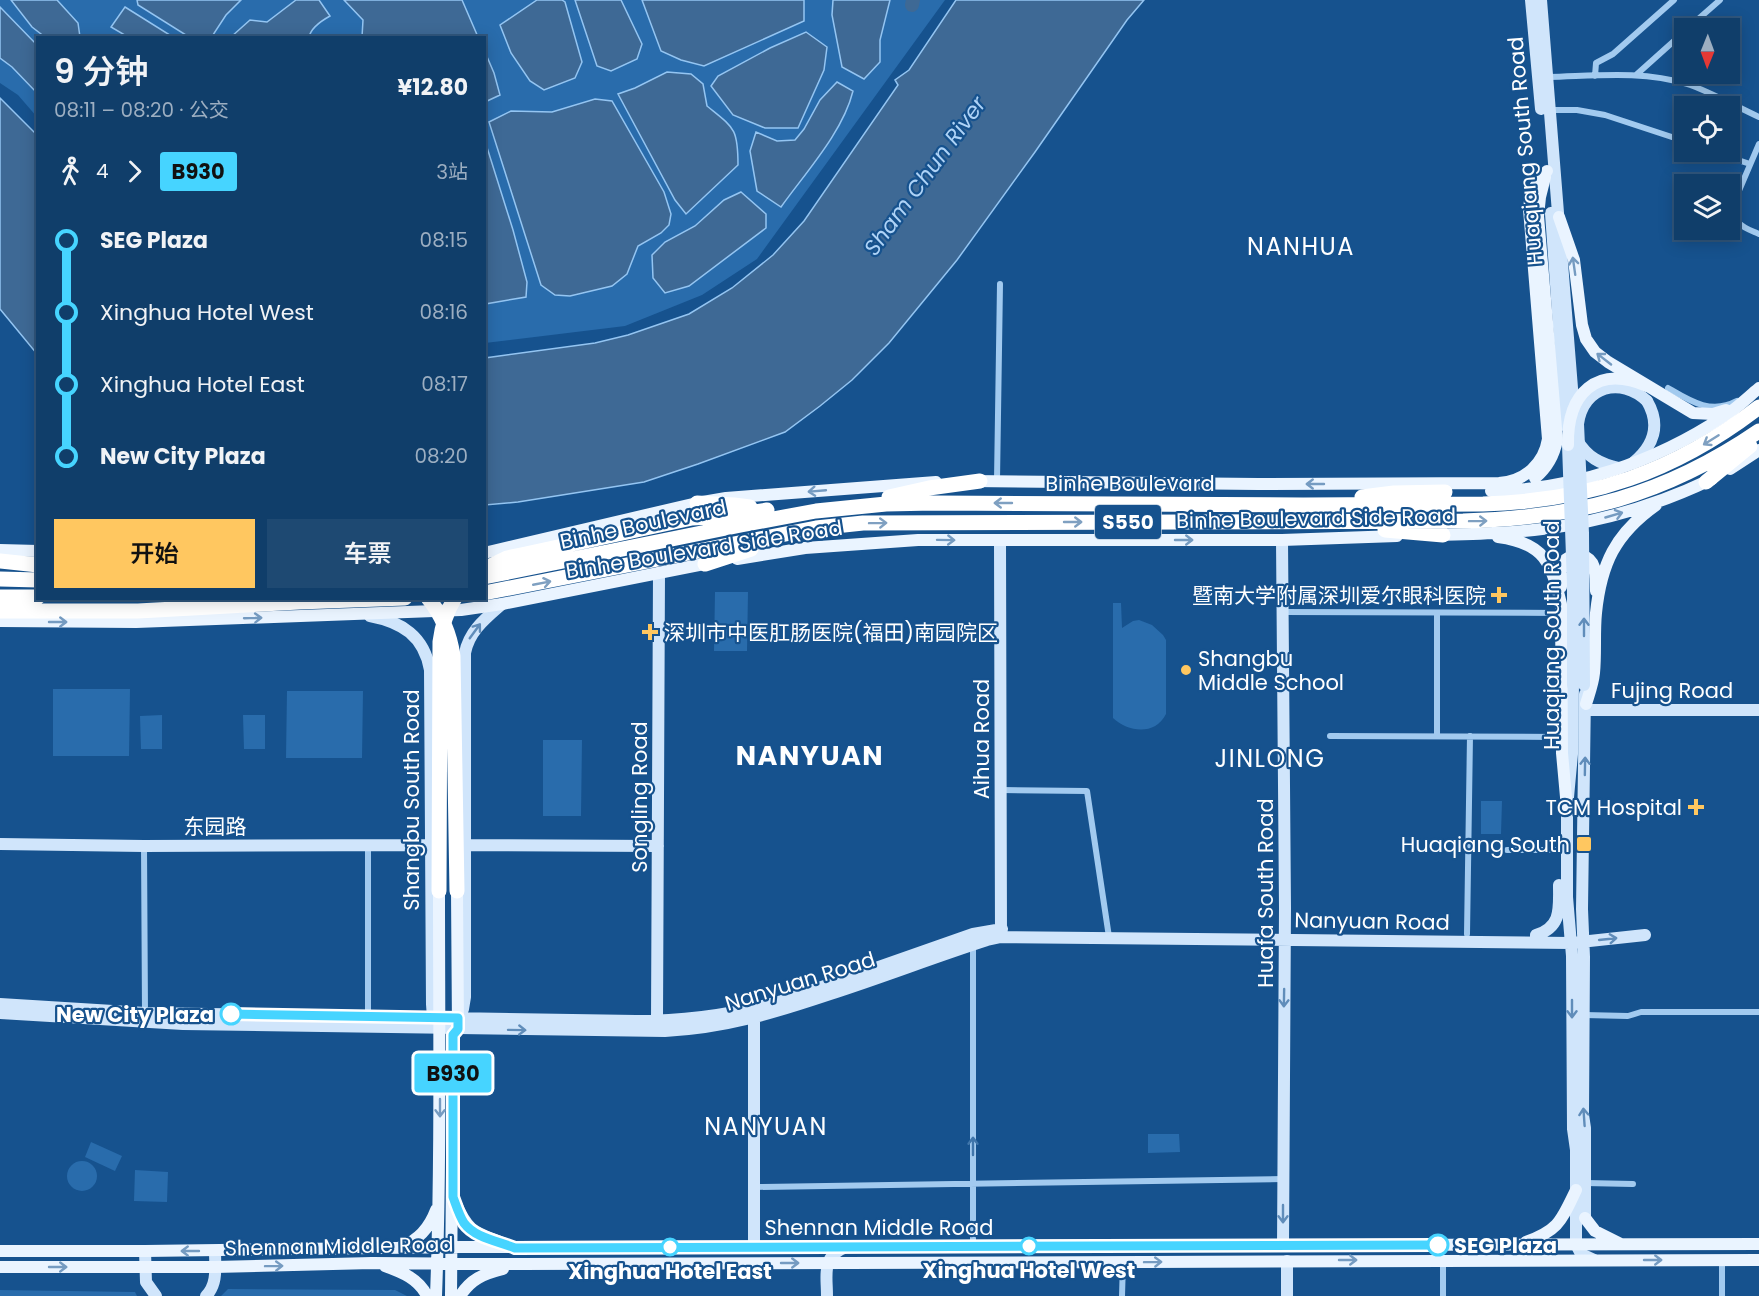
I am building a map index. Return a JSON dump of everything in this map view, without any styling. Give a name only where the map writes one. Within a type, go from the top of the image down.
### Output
[{"type":"highway","name":"Binhe Boulevard","points":[[486,577],[730,527],[837,508],[886,504],[1503,503],[1563,497],[1610,486],[1687,454],[1759,407]]},
{"type":"highway","name":"Binhe Boulevard","points":[[486,593],[816,528],[863,523],[1496,520],[1562,513],[1590,508],[1648,490],[1708,462],[1759,431]]},
{"type":"highway","points":[[1706,482],[1759,438]]},
{"type":"highway","points":[[837,508],[929,488],[980,481]]},
{"type":"highway","points":[[1303,505],[1376,494],[1445,492]]},
{"type":"highway","points":[[697,503],[816,512]]},
{"type":"highway","points":[[486,568],[507,558],[692,518],[729,516],[767,510]]},
{"type":"highway","points":[[1307,522],[1443,535]]},
{"type":"highway","points":[[705,564],[816,528]]},
{"type":"highway","points":[[0,560],[36,558]]},
{"type":"highway","points":[[0,560],[36,565]]},
{"type":"highway","points":[[0,579],[36,580]]},
{"type":"highway","points":[[0,597],[36,597]]},
{"type":"highway","points":[[267,600],[299,602]]},
{"type":"highway","points":[[0,610],[138,611],[352,600]]},
{"type":"highway","points":[[429,600],[447,629],[453,656],[457,891]]},
{"type":"highway","points":[[439,891],[440,642],[444,620],[454,600]]},
{"type":"main road","name":"Huaqiang South Road","points":[[1531,0],[1568,445],[1579,685],[1586,707],[1582,909],[1584,941],[1583,1115],[1585,1128],[1576,1244]]},
{"type":"main road","name":"Huaqiang South Road","points":[[1541,0],[1575,428],[1577,440],[1594,459],[1619,468]]},
{"type":"main road","points":[[1503,487],[1526,484],[1542,472],[1552,457],[1557,440],[1538,216],[1547,171]]},
{"type":"main road","points":[[1559,217],[1574,260],[1580,317],[1586,339],[1595,352],[1608,362],[1655,392]]},
{"type":"main road","points":[[1568,445],[1568,426],[1576,402],[1586,389],[1595,383],[1611,379],[1629,379],[1693,413],[1703,415],[1720,412],[1741,404]]},
{"type":"main road","name":"Huaqiang South Road","points":[[1623,1244],[1595,1231],[1585,1218],[1573,1129],[1572,976],[1568,909],[1567,808],[1579,685],[1583,533],[1578,434],[1581,410],[1590,397],[1602,390],[1617,387],[1640,394],[1655,392]]},
{"type":"main road","name":"Binhe Boulevard Side Road","points":[[1373,483],[1445,492],[1558,484],[1632,464],[1725,416],[1759,388]]},
{"type":"main road","points":[[1632,464],[1645,450],[1653,435],[1655,392]]},
{"type":"main road","name":"Binhe Boulevard Side Road","points":[[0,621],[136,622],[461,610],[705,564],[853,543],[918,540],[1282,540],[1473,534],[1564,526],[1612,516],[1668,497],[1726,472],[1759,450]]},
{"type":"main road","name":"Binhe Boulevard Side Road","points":[[486,553],[726,498],[928,482],[997,480],[1258,484],[1373,483],[1503,487]]},
{"type":"main road","points":[[1596,613],[1605,568],[1615,546],[1634,523],[1668,497]]},
{"type":"main road","points":[[1473,534],[1504,537],[1536,550],[1548,562],[1553,572],[1561,608]]},
{"type":"main road","name":"Huafa South Road","points":[[1282,540],[1285,936],[1283,1246]]},
{"type":"main road","name":"Aihua Road","points":[[1000,541],[1000,933]]},
{"type":"main road","points":[[0,550],[36,551]]},
{"type":"main road","points":[[1567,808],[1562,736],[1561,608],[1563,564],[1568,558],[1574,556],[1586,557],[1595,568],[1594,674],[1586,707]]},
{"type":"main road","name":"Songling Road","points":[[657,1021],[659,573]]},
{"type":"main road","points":[[451,1296],[453,1035],[465,997],[464,667],[466,648],[470,638],[480,624],[502,604]]},
{"type":"main road","name":"Shangbu South Road","points":[[357,614],[387,620],[410,632],[428,659],[430,670],[432,1004],[438,1022]]},
{"type":"main road","points":[[430,670],[434,656],[444,651],[456,653],[464,667]]},
{"type":"main road","name":"Fujing Road","points":[[1586,707],[1759,710]]},
{"type":"main road","name":"东园路","points":[[0,844],[431,845]]},
{"type":"main road","points":[[465,846],[658,846]]},
{"type":"main road","points":[[1567,850],[1559,871],[1558,916],[1538,939],[1562,953],[1572,976]]},
{"type":"main road","name":"Shangbu South Road","points":[[436,1296],[439,1200],[439,891]]},
{"type":"main road","points":[[457,891],[458,1024]]},
{"type":"main road","points":[[1568,909],[1582,909]]},
{"type":"main road","name":"Nanyuan Road","points":[[0,1004],[145,1018],[368,1017],[458,1024],[686,1030],[754,1014],[864,983],[1000,933]]},
{"type":"main road","name":"Nanyuan Road","points":[[458,1024],[657,1021],[754,1014],[782,1001],[973,934],[1570,939],[1584,941],[1645,935]]},
{"type":"main road","name":"Nanyuan Road","points":[[1285,936],[1467,934],[1538,939]]},
{"type":"main road","name":"Nanyuan Road","points":[[0,1013],[145,1018],[438,1022]]},
{"type":"main road","points":[[754,1014],[754,1247]]},
{"type":"main road","points":[[1519,1245],[1540,1237],[1558,1225],[1581,1187]]},
{"type":"main road","points":[[453,1197],[461,1216],[470,1229],[515,1248]]},
{"type":"main road","points":[[389,1248],[404,1245],[419,1236],[432,1221],[439,1200]]},
{"type":"main road","points":[[1576,1244],[1581,1254],[1594,1260]]},
{"type":"main road","name":"Shennan Middle Road","points":[[0,1251],[1759,1244]]},
{"type":"main road","points":[[827,1296],[827,1263],[833,1253],[846,1247]]},
{"type":"main road","points":[[145,1251],[146,1282],[156,1296]]},
{"type":"main road","points":[[206,1296],[214,1285],[215,1251]]},
{"type":"main road","name":"Shennan Middle Road","points":[[0,1267],[215,1268],[372,1263],[1759,1260]]},
{"type":"main road","points":[[1280,1296],[1284,1261]]},
{"type":"main road","points":[[1284,1261],[1287,1296]]},
{"type":"main road","points":[[372,1263],[396,1270],[413,1279],[427,1296]]},
{"type":"main road","points":[[833,1296],[835,1274],[843,1267],[858,1263]]},
{"type":"main road","points":[[460,1296],[468,1284],[482,1274],[521,1264]]},
{"type":"street","points":[[1595,76],[1596,63],[1613,54],[1674,0]]},
{"type":"street","points":[[1699,18],[1720,0]]},
{"type":"street","points":[[1636,75],[1674,41]]},
{"type":"street","points":[[1547,77],[1636,75],[1689,84],[1759,117]]},
{"type":"street","points":[[1550,110],[1577,110],[1605,115],[1674,138]]},
{"type":"street","points":[[1759,144],[1732,207],[1734,218],[1741,226],[1759,234]]},
{"type":"street","points":[[1740,161],[1750,164]]},
{"type":"street","points":[[997,480],[999,284]]},
{"type":"street","points":[[1655,392],[1712,408],[1732,404],[1759,383]]},
{"type":"street","points":[[1283,612],[1437,613],[1561,608]]},
{"type":"street","points":[[1437,613],[1437,736]]},
{"type":"street","points":[[1330,736],[1562,736]]},
{"type":"street","points":[[1467,934],[1470,736]]},
{"type":"street","points":[[1000,790],[1087,791],[1108,934]]},
{"type":"street","points":[[368,844],[368,1017]]},
{"type":"street","points":[[144,846],[145,1018]]},
{"type":"street","points":[[1507,850],[1567,850]]},
{"type":"street","points":[[973,1246],[974,944]]},
{"type":"street","points":[[1584,1015],[1628,1016],[1641,1012],[1759,1012]]},
{"type":"street","points":[[754,1187],[1283,1179]]},
{"type":"street","points":[[1581,1187],[1633,1184]]},
{"type":"street","points":[[1443,1260],[1443,1296]]},
{"type":"street","points":[[1722,1260],[1722,1296]]},
{"type":"street","points":[[1122,1296],[1123,1262]]},
{"type":"shaded area","points":[[0,0],[945,0],[757,259],[702,295],[625,326],[486,343],[486,36],[36,36],[36,116],[18,95],[0,83]]},
{"type":"shaded area","points":[[715,592],[748,592],[747,651],[714,651]]},
{"type":"shaded area","points":[[1113,603],[1121,603],[1122,628],[1139,620],[1152,625],[1166,640],[1166,714],[1155,726],[1148,729],[1133,729],[1113,718]]},
{"type":"shaded area","points":[[53,689],[130,689],[129,756],[53,756]]},
{"type":"shaded area","points":[[287,691],[363,691],[362,758],[286,758]]},
{"type":"shaded area","points":[[162,715],[162,749],[141,749],[140,716]]},
{"type":"shaded area","points":[[243,715],[265,715],[265,749],[244,749]]},
{"type":"shaded area","points":[[543,740],[582,740],[581,816],[543,816]]},
{"type":"shaded area","points":[[1481,801],[1502,801],[1501,834],[1481,834]]},
{"type":"shaded area","points":[[1148,1134],[1179,1134],[1180,1152],[1148,1153]]},
{"type":"shaded area","points":[[91,1142],[122,1156],[115,1171],[85,1157]]},
{"type":"shaded area","points":[[82,1161],[93,1165],[97,1176],[93,1187],[82,1191],[71,1187],[67,1176],[71,1165]]},
{"type":"shaded area","points":[[135,1170],[168,1172],[167,1202],[134,1201]]},
{"type":"shaded area","points":[[228,1289],[395,1290],[407,1296],[221,1296]]},
{"type":"shaded area","points":[[0,1290],[135,1292],[137,1296],[0,1296]]},
{"type":"water","points":[[11,0],[57,0],[78,23],[80,36],[44,36],[32,27]]},
{"type":"water","points":[[137,0],[241,0],[226,15],[212,36],[187,36],[138,5]]},
{"type":"water","points":[[296,0],[319,0],[330,16],[320,22],[309,36],[232,36],[250,20],[267,22]]},
{"type":"water","points":[[344,0],[462,0],[478,36],[362,36],[363,20]]},
{"type":"water","points":[[537,0],[565,2],[582,62],[575,78],[544,90],[530,81],[511,53],[500,25]]},
{"type":"water","points":[[575,0],[621,0],[642,44],[637,59],[611,71],[597,66]]},
{"type":"water","points":[[642,0],[804,0],[804,21],[704,66],[681,60],[661,51]]},
{"type":"water","points":[[833,0],[890,0],[880,40],[880,62],[864,79],[842,67],[832,15]]},
{"type":"water","name":"Sham Chun River","points":[[956,0],[1144,0],[1127,20],[957,260],[889,343],[852,380],[820,406],[785,432],[644,482],[486,505],[486,358],[595,343],[628,335],[689,314],[732,288],[773,255],[804,221],[898,85],[895,80],[909,70]]},
{"type":"water","points":[[0,7],[36,44],[36,92],[0,58]]},
{"type":"water","points":[[125,7],[171,36],[126,36],[111,27]]},
{"type":"water","points":[[806,32],[827,47],[824,70],[798,128],[765,128],[733,115],[711,86],[718,76]]},
{"type":"water","points":[[486,54],[494,73],[500,95],[486,102]]},
{"type":"water","points":[[667,72],[691,74],[703,84],[707,106],[729,125],[737,143],[738,165],[686,214],[675,200],[618,94]]},
{"type":"water","points":[[837,82],[853,91],[841,122],[823,151],[781,207],[757,191],[750,151],[756,132],[777,141],[795,140],[804,129],[820,100]]},
{"type":"water","points":[[0,98],[36,134],[36,353],[0,309]]},
{"type":"water","points":[[595,99],[612,101],[664,192],[671,214],[669,225],[661,233],[638,246],[627,274],[612,286],[570,296],[555,295],[541,285],[489,122],[511,111],[552,112]]},
{"type":"water","points":[[486,144],[527,282],[526,297],[486,304]]},
{"type":"water","points":[[741,192],[766,214],[766,228],[689,286],[665,293],[653,278],[652,255],[665,242],[695,226],[724,200]]},
{"type":"waterway","points":[[912,5],[913,0]]},
{"type":"bus line","name":"B930","points":[[231,1014],[458,1018],[458,1029],[453,1035],[453,1197],[461,1216],[470,1229],[515,1248],[1438,1245]]},
{"type":"place","name":"暨南大学附属深圳爱尔眼科医院","points":[[1499,595]]},
{"type":"place","name":"深圳市中医肛肠医院(福田)南园院区","points":[[650,632]]},
{"type":"place","name":"Shangbu Middle School","points":[[1186,670]]},
{"type":"place","name":"TCM Hospital","points":[[1696,807]]},
{"type":"place","name":"Huaqiang South","points":[[1584,844]]},
{"type":"place","name":"New City Plaza","points":[[231,1014]]},
{"type":"place","name":"SEG Plaza","points":[[1438,1245]]},
{"type":"place","name":"Xinghua Hotel West","points":[[1029,1246]]},
{"type":"place","name":"Xinghua Hotel East","points":[[670,1247]]},
{"type":"district","name":"NANHUA","points":[[1301,246]]},
{"type":"district","name":"NANYUAN","points":[[810,755]]},
{"type":"district","name":"JINLONG","points":[[1270,758]]},
{"type":"district","name":"NANYUAN","points":[[766,1126]]}]
